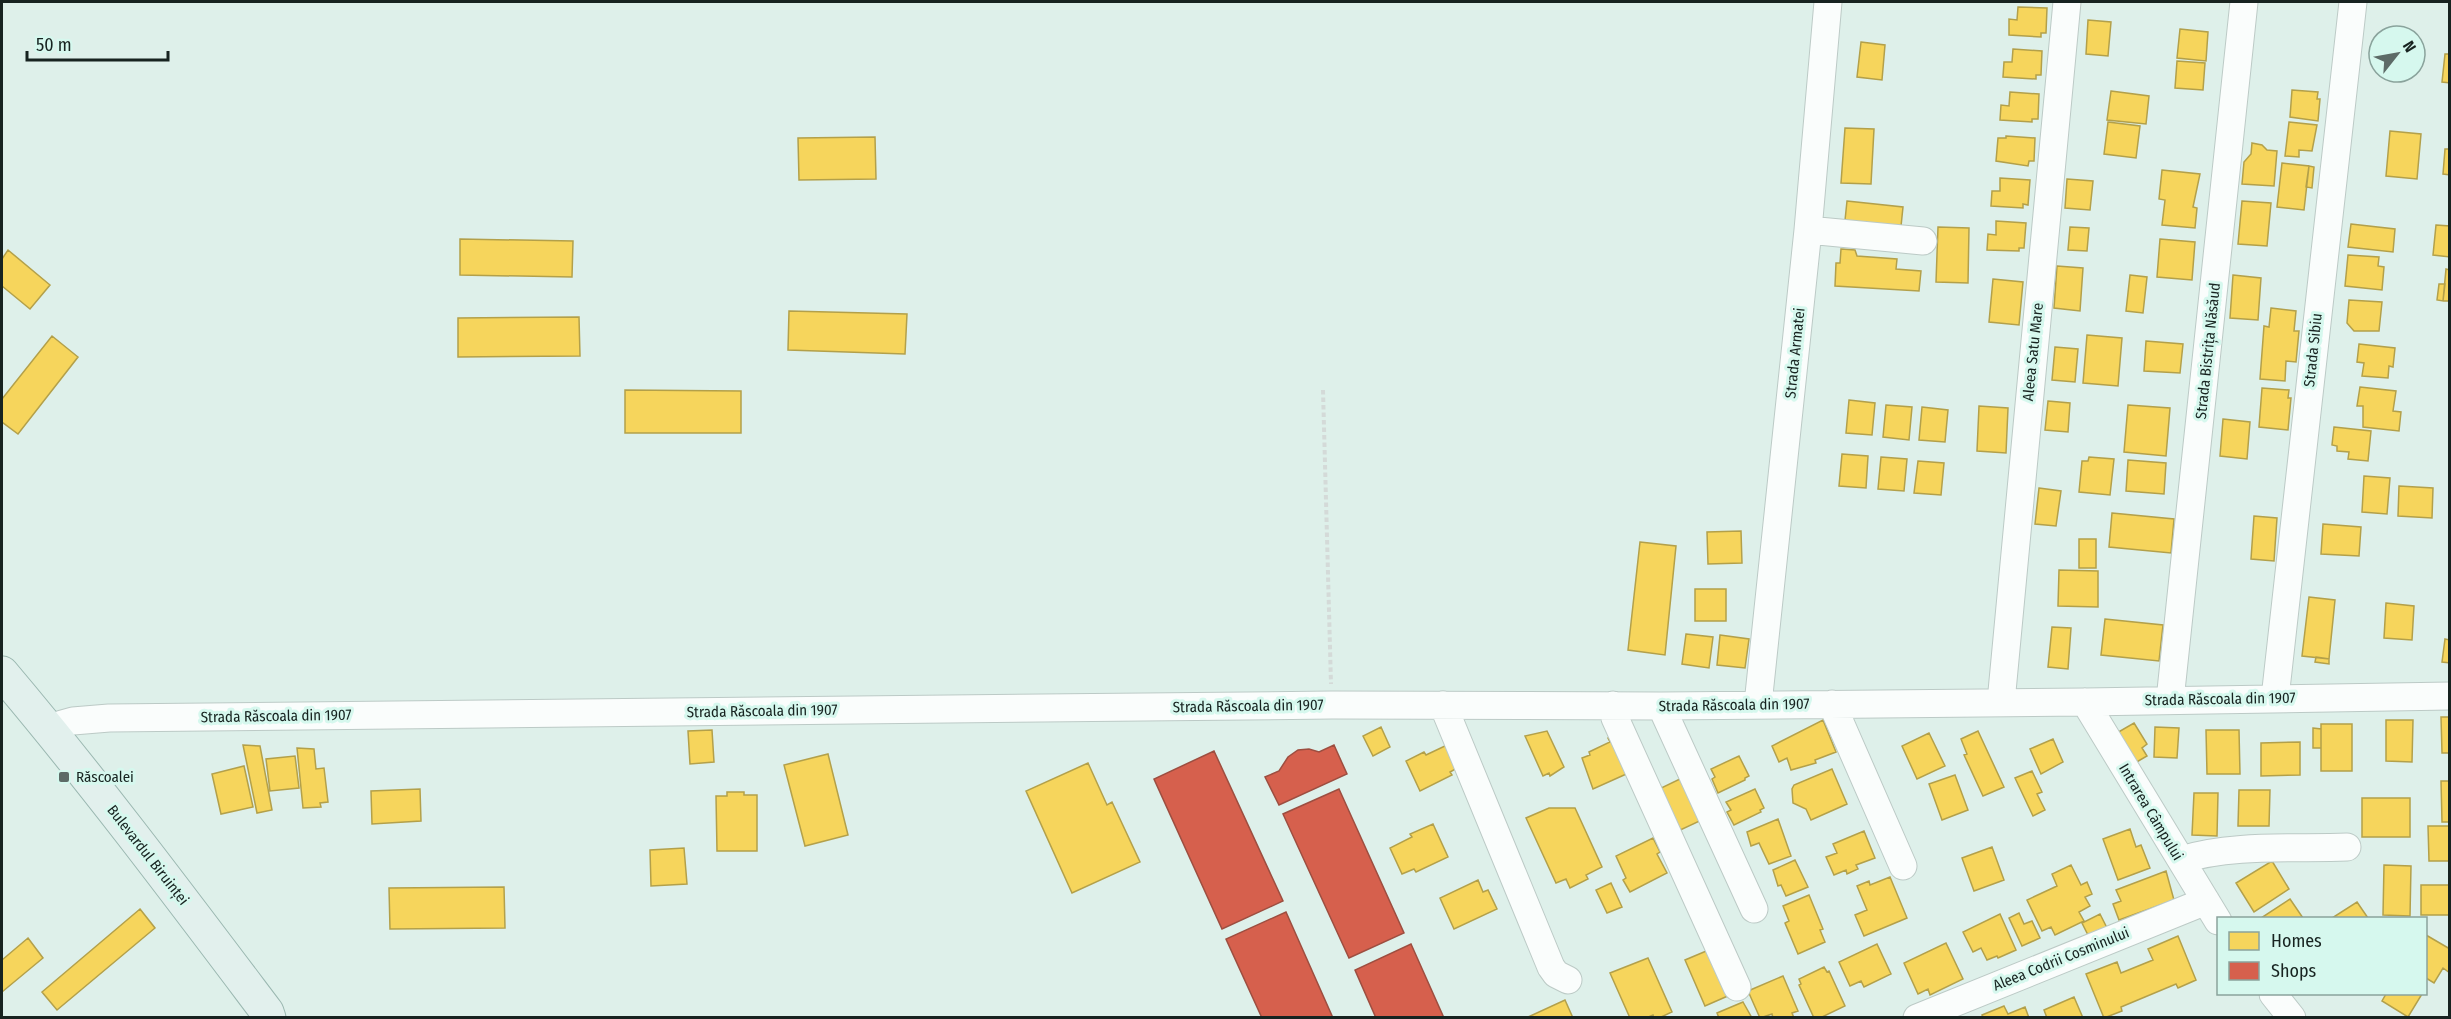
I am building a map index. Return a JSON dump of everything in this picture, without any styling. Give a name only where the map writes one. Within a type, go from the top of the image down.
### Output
[{"type":"main road","name":"Bulevardul Biruinței","points":[[2,674],[48,728],[271,1016]]},
{"type":"street","name":"Strada Armatei","points":[[1758,704],[1808,230],[1828,2]]},
{"type":"street","name":"Aleea Satu Mare","points":[[2001,702],[2067,2]]},
{"type":"street","name":"Strada Bistrița Năsăud","points":[[2170,700],[2244,2]]},
{"type":"street","name":"Strada Sibiu","points":[[2275,698],[2330,187],[2353,2]]},
{"type":"street","points":[[1808,230],[1923,241]]},
{"type":"street","name":"Strada Răscoala din 1907","points":[[48,728],[73,721],[109,718],[1332,705],[1661,706],[2450,696]]},
{"type":"street","name":"Intrarea Câmpului","points":[[2085,702],[2212,911]]},
{"type":"street","points":[[1832,704],[1903,866]]},
{"type":"street","points":[[1443,705],[1551,967],[1556,974],[1568,980]]},
{"type":"street","points":[[1613,705],[1616,718],[1737,987]]},
{"type":"street","points":[[1661,706],[1754,909]]},
{"type":"street","points":[[2181,860],[2222,851],[2348,847]]},
{"type":"street","name":"Aleea Codrii Cosminului","points":[[1917,1017],[2212,911]]},
{"type":"street","points":[[2275,995],[2292,1017]]},
{"type":"path","points":[[1323,390],[1332,705]]},
{"type":"building: Homes","points":[[2018,7],[2047,8],[2046,33],[2041,33],[2041,37],[2009,35],[2009,19],[2017,20]]},
{"type":"building: Homes","points":[[2088,20],[2111,22],[2108,56],[2086,54]]},
{"type":"building: Homes","points":[[2180,29],[2208,32],[2206,61],[2177,58]]},
{"type":"building: Homes","points":[[1861,42],[1885,45],[1882,80],[1857,77]]},
{"type":"building: Homes","points":[[2013,49],[2042,51],[2041,75],[2036,75],[2036,79],[2003,77],[2004,62],[2012,62]]},
{"type":"building: Homes","points":[[2445,54],[2450,54],[2450,83],[2442,82]]},
{"type":"building: Homes","points":[[2177,61],[2205,63],[2203,90],[2175,88]]},
{"type":"building: Homes","points":[[2292,90],[2318,92],[2317,99],[2320,99],[2318,121],[2290,117]]},
{"type":"building: Homes","points":[[2111,91],[2149,96],[2146,124],[2107,120]]},
{"type":"building: Homes","points":[[2010,92],[2039,94],[2038,119],[2032,119],[2032,122],[2000,120],[2001,105],[2009,106]]},
{"type":"building: Homes","points":[[2108,122],[2140,126],[2136,158],[2104,154]]},
{"type":"building: Homes","points":[[2289,122],[2317,125],[2312,151],[2299,150],[2299,157],[2285,156]]},
{"type":"building: Homes","points":[[1845,128],[1874,129],[1871,184],[1841,183]]},
{"type":"building: Homes","points":[[2390,131],[2421,134],[2417,179],[2386,176]]},
{"type":"building: Homes","points":[[2006,136],[2035,138],[2034,161],[2029,161],[2028,166],[1996,161],[1998,138],[2006,138]]},
{"type":"building: Homes","points":[[875,137],[876,179],[799,180],[798,138]]},
{"type":"building: Homes","points":[[2252,143],[2262,145],[2267,150],[2277,151],[2274,186],[2242,184],[2244,162],[2251,154]]},
{"type":"building: Homes","points":[[2445,149],[2450,149],[2450,175],[2443,174]]},
{"type":"building: Homes","points":[[2282,163],[2309,166],[2304,210],[2277,207]]},
{"type":"building: Homes","points":[[2309,166],[2314,167],[2312,188],[2306,187]]},
{"type":"building: Homes","points":[[2162,170],[2200,174],[2193,207],[2197,208],[2195,228],[2162,225],[2165,200],[2159,199]]},
{"type":"building: Homes","points":[[2000,178],[2030,180],[2028,205],[2023,204],[2023,208],[1991,206],[1992,191],[2000,191]]},
{"type":"building: Homes","points":[[2067,179],[2093,181],[2090,210],[2065,208]]},
{"type":"building: Homes","points":[[1847,201],[1903,207],[1900,236],[1844,230]]},
{"type":"building: Homes","points":[[2242,201],[2271,203],[2267,246],[2238,244]]},
{"type":"building: Homes","points":[[1996,221],[2026,223],[2024,248],[2019,248],[2019,251],[1987,250],[1988,234],[1996,235]]},
{"type":"building: Homes","points":[[2351,224],[2395,229],[2393,252],[2348,247]]},
{"type":"building: Homes","points":[[2436,225],[2450,226],[2450,257],[2433,255]]},
{"type":"building: Homes","points":[[1938,227],[1969,228],[1968,283],[1936,282]]},
{"type":"building: Homes","points":[[2070,227],[2089,228],[2087,251],[2068,250]]},
{"type":"building: Homes","points":[[460,239],[573,241],[572,277],[460,275]]},
{"type":"building: Homes","points":[[2160,239],[2195,242],[2192,280],[2157,277]]},
{"type":"building: Homes","points":[[1841,249],[1855,250],[1857,256],[1897,259],[1896,269],[1921,271],[1919,291],[1835,286],[1836,263],[1840,263]]},
{"type":"building: Homes","points":[[8,250],[50,285],[30,309],[2,286],[2,259]]},
{"type":"building: Homes","points":[[2348,255],[2379,257],[2378,266],[2384,267],[2382,290],[2345,286]]},
{"type":"building: Homes","points":[[2057,266],[2083,268],[2080,311],[2054,308]]},
{"type":"building: Homes","points":[[2446,269],[2450,270],[2450,301],[2443,301]]},
{"type":"building: Homes","points":[[2130,275],[2147,277],[2143,313],[2126,311]]},
{"type":"building: Homes","points":[[2233,275],[2261,278],[2258,320],[2230,318]]},
{"type":"building: Homes","points":[[1993,279],[2023,282],[2019,325],[1989,322]]},
{"type":"building: Homes","points":[[2439,284],[2445,284],[2443,301],[2437,300]]},
{"type":"building: Homes","points":[[2349,300],[2382,302],[2379,331],[2354,331],[2347,323]]},
{"type":"building: Homes","points":[[2271,308],[2296,311],[2294,331],[2299,331],[2296,362],[2286,361],[2285,381],[2260,379],[2264,326],[2269,327]]},
{"type":"building: Homes","points":[[789,311],[907,314],[905,354],[788,350]]},
{"type":"building: Homes","points":[[579,317],[580,356],[458,357],[458,318]]},
{"type":"building: Homes","points":[[2087,335],[2122,338],[2118,386],[2083,383]]},
{"type":"building: Homes","points":[[52,336],[78,357],[18,434],[2,422],[2,399]]},
{"type":"building: Homes","points":[[2146,341],[2183,344],[2180,373],[2144,371]]},
{"type":"building: Homes","points":[[2359,344],[2395,348],[2393,367],[2389,366],[2388,378],[2362,376],[2364,363],[2357,362]]},
{"type":"building: Homes","points":[[2055,347],[2078,349],[2075,382],[2052,380]]},
{"type":"building: Homes","points":[[2360,387],[2396,391],[2393,411],[2401,412],[2399,431],[2363,427],[2363,406],[2357,406]]},
{"type":"building: Homes","points":[[2262,388],[2289,390],[2288,398],[2291,398],[2288,430],[2259,427]]},
{"type":"building: Homes","points":[[625,390],[741,391],[741,433],[625,433]]},
{"type":"building: Homes","points":[[1849,400],[1875,403],[1872,435],[1846,433]]},
{"type":"building: Homes","points":[[2048,401],[2070,403],[2068,432],[2045,430]]},
{"type":"building: Homes","points":[[1886,405],[1912,407],[1909,440],[1883,437]]},
{"type":"building: Homes","points":[[2128,405],[2170,408],[2166,456],[2124,452]]},
{"type":"building: Homes","points":[[1979,406],[2008,408],[2006,453],[1977,451]]},
{"type":"building: Homes","points":[[1922,407],[1948,410],[1945,442],[1919,440]]},
{"type":"building: Homes","points":[[2223,419],[2250,422],[2247,459],[2220,456]]},
{"type":"building: Homes","points":[[2334,427],[2371,431],[2368,461],[2348,459],[2349,452],[2337,451],[2337,446],[2332,445]]},
{"type":"building: Homes","points":[[1842,454],[1868,456],[1866,488],[1839,486]]},
{"type":"building: Homes","points":[[1881,457],[1907,459],[1904,491],[1878,489]]},
{"type":"building: Homes","points":[[2089,457],[2114,459],[2110,495],[2079,492],[2082,461],[2088,461]]},
{"type":"building: Homes","points":[[2128,460],[2166,463],[2164,494],[2126,491]]},
{"type":"building: Homes","points":[[1918,461],[1944,463],[1941,495],[1914,493]]},
{"type":"building: Homes","points":[[2364,476],[2390,478],[2387,514],[2362,512]]},
{"type":"building: Homes","points":[[2399,486],[2433,488],[2432,518],[2398,516]]},
{"type":"building: Homes","points":[[2039,488],[2061,491],[2056,526],[2035,524]]},
{"type":"building: Homes","points":[[2112,513],[2174,519],[2171,553],[2109,547]]},
{"type":"building: Homes","points":[[2254,516],[2277,518],[2274,561],[2251,559]]},
{"type":"building: Homes","points":[[2323,524],[2361,527],[2359,556],[2321,554]]},
{"type":"building: Homes","points":[[1741,531],[1742,563],[1708,564],[1707,532]]},
{"type":"building: Homes","points":[[2079,539],[2096,539],[2096,568],[2079,568]]},
{"type":"building: Homes","points":[[1640,542],[1676,546],[1665,655],[1628,650]]},
{"type":"building: Homes","points":[[2059,570],[2098,571],[2098,607],[2058,606]]},
{"type":"building: Homes","points":[[1695,589],[1726,589],[1726,621],[1695,621]]},
{"type":"building: Homes","points":[[2309,597],[2335,600],[2329,659],[2302,656]]},
{"type":"building: Homes","points":[[2386,603],[2414,606],[2412,640],[2384,638]]},
{"type":"building: Homes","points":[[2105,619],[2163,625],[2159,661],[2101,655]]},
{"type":"building: Homes","points":[[2052,627],[2071,628],[2068,669],[2048,667]]},
{"type":"building: Homes","points":[[1686,634],[1713,637],[1709,668],[1682,664]]},
{"type":"building: Homes","points":[[1720,635],[1749,639],[1745,668],[1717,665]]},
{"type":"building: Homes","points":[[2445,639],[2450,640],[2450,663],[2442,662]]},
{"type":"building: Homes","points":[[2316,657],[2329,659],[2329,664],[2315,662]]},
{"type":"building: Homes","points":[[2441,717],[2450,717],[2450,753],[2442,753]]},
{"type":"building: Homes","points":[[1823,720],[1836,752],[1815,760],[1816,763],[1791,770],[1787,758],[1779,762],[1772,746]]},
{"type":"building: Homes","points":[[2386,720],[2413,720],[2412,762],[2386,761]]},
{"type":"building: Homes","points":[[2134,723],[2147,744],[2142,748],[2147,756],[2135,763],[2115,734]]},
{"type":"building: Homes","points":[[2321,724],[2352,724],[2352,771],[2321,771]]},
{"type":"building: Homes","points":[[1381,727],[1390,747],[1373,756],[1363,736]]},
{"type":"building: Homes","points":[[2155,727],[2179,728],[2177,758],[2154,757]]},
{"type":"building: Homes","points":[[2313,728],[2321,729],[2321,748],[2313,748]]},
{"type":"building: Homes","points":[[712,730],[714,762],[690,764],[688,731]]},
{"type":"building: Homes","points":[[2206,730],[2239,730],[2240,774],[2207,774]]},
{"type":"building: Homes","points":[[1547,731],[1564,767],[1550,776],[1549,773],[1543,776],[1525,736]]},
{"type":"building: Homes","points":[[1978,731],[2004,787],[1983,796],[1964,755],[1967,754],[1961,739]]},
{"type":"building: Homes","points":[[1620,732],[1633,771],[1593,789],[1582,758],[1610,742],[1608,738]]},
{"type":"building: Homes","points":[[1929,733],[1945,766],[1917,779],[1902,746]]},
{"type":"building: Homes","points":[[2053,739],[2063,762],[2041,774],[2030,749]]},
{"type":"building: Homes","points":[[2300,742],[2300,775],[2261,776],[2261,743]]},
{"type":"building: Homes","points":[[243,745],[260,746],[272,810],[257,813]]},
{"type":"building: Homes","points":[[1447,745],[1459,767],[1450,772],[1452,775],[1420,791],[1406,761],[1424,752],[1426,755]]},
{"type":"building: Homes","points":[[297,748],[314,749],[316,769],[324,768],[328,802],[320,803],[321,807],[303,808]]},
{"type":"building: Homes","points":[[828,754],[848,835],[805,846],[784,765]]},
{"type":"building: Homes","points":[[295,756],[299,788],[270,791],[266,759]]},
{"type":"building: Homes","points":[[1739,756],[1749,776],[1718,793],[1712,779],[1715,777],[1711,769]]},
{"type":"building: Homes","points":[[1088,763],[1107,805],[1112,802],[1140,862],[1072,893],[1026,791]]},
{"type":"building: Homes","points":[[244,766],[253,807],[221,814],[212,774]]},
{"type":"building: Homes","points":[[1832,769],[1847,804],[1811,820],[1806,809],[1793,803],[1792,789],[1794,785]]},
{"type":"building: Homes","points":[[2032,771],[2042,792],[2037,794],[2045,810],[2033,816],[2015,778]]},
{"type":"building: Homes","points":[[1955,775],[1968,810],[1942,820],[1929,784]]},
{"type":"building: Homes","points":[[1684,777],[1704,819],[1676,832],[1657,790]]},
{"type":"building: Homes","points":[[2441,781],[2450,781],[2450,822],[2442,822]]},
{"type":"building: Homes","points":[[420,789],[421,821],[372,824],[371,791]]},
{"type":"building: Homes","points":[[1755,789],[1764,808],[1760,810],[1761,812],[1734,825],[1727,812],[1731,810],[1726,802]]},
{"type":"building: Homes","points":[[2239,790],[2270,790],[2269,826],[2238,826]]},
{"type":"building: Homes","points":[[727,792],[757,795],[757,851],[717,851],[716,796],[727,796]]},
{"type":"building: Homes","points":[[2194,793],[2218,793],[2217,836],[2192,835]]},
{"type":"building: Homes","points":[[2362,798],[2410,798],[2410,837],[2362,837]]},
{"type":"building: Homes","points":[[1549,808],[1575,808],[1602,867],[1586,875],[1588,879],[1570,888],[1566,879],[1556,883],[1526,818]]},
{"type":"building: Homes","points":[[1778,819],[1791,856],[1769,864],[1759,843],[1751,846],[1747,832]]},
{"type":"building: Homes","points":[[1433,824],[1448,857],[1416,872],[1414,869],[1402,874],[1390,848],[1412,837],[1410,834]]},
{"type":"building: Homes","points":[[2428,826],[2450,826],[2450,861],[2429,861]]},
{"type":"building: Homes","points":[[2130,829],[2136,847],[2141,845],[2150,868],[2118,880],[2103,839]]},
{"type":"building: Homes","points":[[1864,831],[1875,858],[1856,865],[1858,869],[1847,874],[1846,870],[1834,875],[1826,857],[1837,853],[1833,844]]},
{"type":"building: Homes","points":[[1653,838],[1660,852],[1657,854],[1667,873],[1630,892],[1623,880],[1626,878],[1616,856]]},
{"type":"building: Homes","points":[[1992,847],[2004,880],[1974,891],[1962,858]]},
{"type":"building: Homes","points":[[684,848],[687,884],[651,886],[650,850]]},
{"type":"building: Homes","points":[[1795,860],[1808,887],[1786,896],[1781,885],[1778,886],[1773,870]]},
{"type":"building: Homes","points":[[2272,861],[2289,889],[2254,912],[2236,883]]},
{"type":"building: Homes","points":[[2071,865],[2081,885],[2087,882],[2092,894],[2085,897],[2090,906],[2079,912],[2084,921],[2055,935],[2051,927],[2042,931],[2027,900],[2057,886],[2052,874]]},
{"type":"building: Homes","points":[[2384,865],[2411,866],[2410,916],[2383,915]]},
{"type":"building: Homes","points":[[2166,871],[2174,900],[2119,920],[2113,904],[2121,901],[2116,890]]},
{"type":"building: Homes","points":[[1890,877],[1907,918],[1864,936],[1855,915],[1867,910],[1857,886],[1869,881],[1870,885]]},
{"type":"building: Homes","points":[[1478,880],[1483,892],[1488,890],[1497,909],[1454,929],[1440,898]]},
{"type":"building: Homes","points":[[1611,883],[1622,907],[1607,913],[1596,890]]},
{"type":"building: Homes","points":[[2421,885],[2450,885],[2450,915],[2421,915]]},
{"type":"building: Homes","points":[[504,887],[505,928],[390,929],[389,888]]},
{"type":"building: Homes","points":[[1809,895],[1823,929],[1820,930],[1825,942],[1798,954],[1785,923],[1789,921],[1783,906]]},
{"type":"building: Homes","points":[[2290,899],[2302,917],[2263,917]]},
{"type":"building: Homes","points":[[2357,902],[2367,917],[2334,917]]},
{"type":"building: Homes","points":[[140,909],[155,928],[57,1010],[42,992]]},
{"type":"building: Homes","points":[[2019,913],[2024,924],[2032,921],[2040,938],[2022,946],[2009,918]]},
{"type":"building: Homes","points":[[2000,914],[2016,950],[1987,960],[1981,948],[1973,952],[1963,932]]},
{"type":"building: Homes","points":[[2100,914],[2108,930],[2090,939],[2082,923]]},
{"type":"building: Homes","points":[[2178,936],[2196,980],[2178,988],[2176,984],[2121,1007],[2122,1011],[2104,1018],[2086,974],[2117,962],[2121,973],[2153,960],[2148,949]]},
{"type":"building: Homes","points":[[2427,936],[2450,949],[2450,973],[2443,968],[2434,983],[2427,979]]},
{"type":"building: Homes","points":[[28,938],[43,958],[2,992],[2,960]]},
{"type":"building: Homes","points":[[1946,943],[1963,979],[1930,995],[1928,989],[1918,994],[1904,963]]},
{"type":"building: Homes","points":[[1877,944],[1891,974],[1864,987],[1861,981],[1850,986],[1839,962]]},
{"type":"building: Homes","points":[[1711,949],[1730,995],[1705,1006],[1685,960]]},
{"type":"building: Homes","points":[[1648,958],[1672,1012],[1659,1018],[1654,1018],[1653,1015],[1646,1018],[1630,1018],[1610,973]]},
{"type":"building: Homes","points":[[1824,967],[1827,972],[1829,971],[1845,1006],[1820,1018],[1814,1018],[1799,985],[1801,984],[1799,979]]},
{"type":"building: Homes","points":[[1783,976],[1798,1011],[1792,1013],[1794,1018],[1773,1018],[1772,1014],[1760,1018],[1748,991]]},
{"type":"building: Homes","points":[[2385,995],[2421,995],[2408,1017],[2382,1001]]},
{"type":"building: Homes","points":[[2074,997],[2083,1018],[2047,1018],[2044,1010]]},
{"type":"building: Homes","points":[[1565,1000],[1573,1018],[1526,1018]]},
{"type":"building: Homes","points":[[1743,1002],[1752,1018],[1719,1018],[1717,1013]]},
{"type":"building: Homes","points":[[2004,1006],[2008,1014],[2025,1007],[2029,1018],[1983,1018],[1982,1015]]},
{"type":"building: Shops","points":[[1334,745],[1347,774],[1279,805],[1265,777],[1279,771],[1288,757],[1298,750],[1309,749],[1319,752]]},
{"type":"building: Shops","points":[[1214,751],[1283,901],[1222,929],[1154,779]]},
{"type":"building: Shops","points":[[1339,789],[1404,933],[1349,958],[1283,814]]},
{"type":"building: Shops","points":[[1286,912],[1333,1018],[1262,1018],[1226,939]]},
{"type":"building: Shops","points":[[1411,944],[1444,1018],[1376,1018],[1355,970]]},
{"type":"place","name":"Răscoalei","points":[[64,777]]}]
